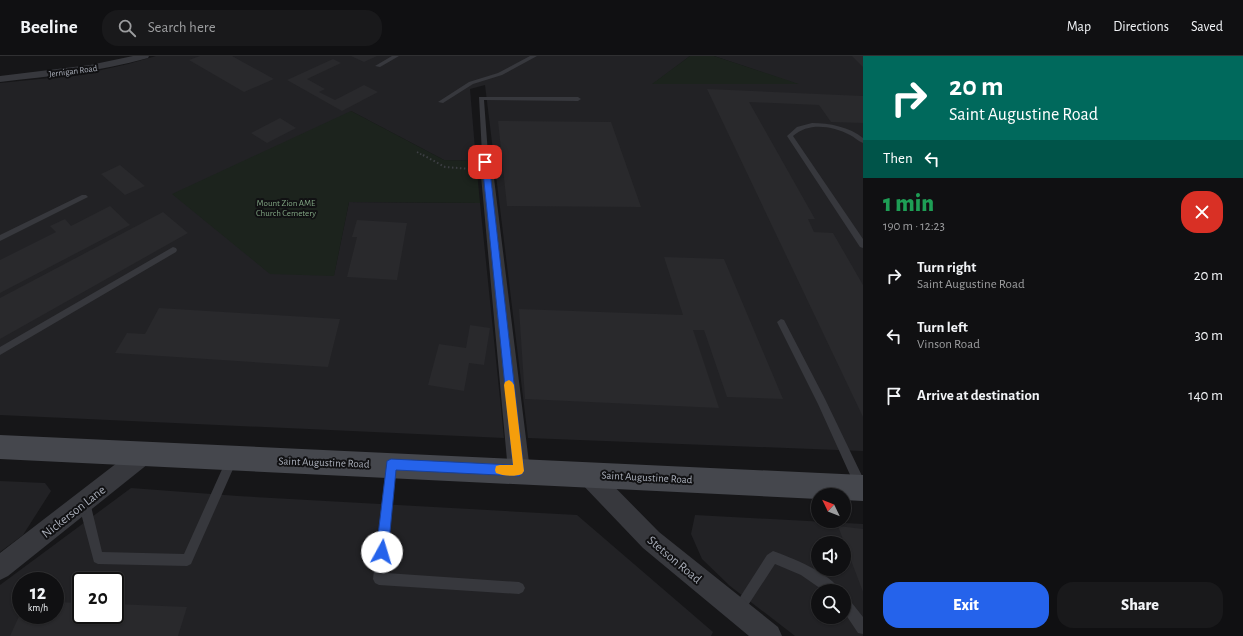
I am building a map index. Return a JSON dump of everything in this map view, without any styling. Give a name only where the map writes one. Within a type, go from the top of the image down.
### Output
[{"type":"main road","name":"Saint Augustine Road","points":[[0,447],[391,464],[862,488]]},
{"type":"street","name":"Jernigan Road","points":[[0,79],[89,69],[144,56]]},
{"type":"street","points":[[485,162],[519,471]]},
{"type":"street","name":"Nickerson Lane","points":[[0,568],[146,453]]},
{"type":"street","name":"Stetson Road","points":[[587,474],[651,540],[769,636]]},
{"type":"lane","points":[[378,66],[396,56]]},
{"type":"lane","points":[[441,102],[471,83],[500,74],[534,56]]},
{"type":"lane","points":[[485,162],[480,98],[578,99]]},
{"type":"lane","points":[[863,141],[851,133],[818,124],[797,129],[790,136],[863,245]]},
{"type":"lane","points":[[0,238],[84,197]]},
{"type":"lane","points":[[0,351],[173,250]]},
{"type":"lane","points":[[781,322],[822,402],[862,488]]},
{"type":"lane","points":[[84,502],[98,558],[187,560],[233,458]]},
{"type":"lane","points":[[391,464],[379,579],[519,588]]},
{"type":"lane","points":[[738,610],[773,557],[800,567],[826,584]]},
{"type":"lane","points":[[851,612],[863,628]]},
{"type":"path","points":[[417,152],[445,167],[485,162]]},
{"type":"shaded area","points":[[156,56],[690,56],[653,84],[797,84],[714,56],[863,56],[863,451],[528,438],[485,85],[470,89],[476,161],[444,160],[351,111],[334,275],[349,202],[480,203],[504,438],[0,415],[0,83],[79,75]]},
{"type":"shaded area","points":[[0,481],[45,483],[51,491],[23,535],[0,552]]},
{"type":"shaded area","points":[[131,488],[238,496],[577,515],[713,632],[711,636],[0,636],[0,585],[12,576],[12,624],[64,624],[64,572],[18,572]]},
{"type":"shaded area","points":[[695,515],[811,521],[811,528],[851,528],[851,523],[863,524],[863,636],[795,636],[730,586],[702,559],[691,534]]},
{"type":"green space","points":[[690,56],[714,56],[799,84],[652,84]]},
{"type":"green space","name":"Mount Zion AME Church Cemetery","points":[[351,111],[444,160],[476,161],[480,203],[349,202],[334,276],[270,274],[172,194]]},
{"type":"building","points":[[200,56],[232,56],[274,79],[244,92],[189,60]]},
{"type":"building","points":[[351,56],[377,56],[364,62]]},
{"type":"building","points":[[852,56],[863,56],[863,67]]},
{"type":"building","points":[[333,59],[341,63],[307,79],[325,89],[319,92],[335,100],[364,85],[378,92],[342,111],[287,80]]},
{"type":"building","points":[[707,89],[863,96],[863,123],[831,122],[819,105],[749,102],[815,219],[808,219],[814,232],[833,233],[863,285],[863,417]]},
{"type":"building","points":[[280,118],[296,128],[267,143],[251,133]]},
{"type":"building","points":[[498,121],[611,122],[641,207],[507,206]]},
{"type":"building","points":[[120,165],[145,186],[125,195],[101,174]]},
{"type":"building","points":[[110,206],[130,225],[0,293],[0,260],[56,232],[50,226],[65,219],[71,226]]},
{"type":"building","points":[[163,212],[188,233],[0,339],[0,298]]},
{"type":"building","points":[[357,220],[407,223],[397,280],[347,277],[357,237],[352,237]]},
{"type":"building","points":[[664,257],[724,259],[783,399],[727,397],[704,330],[693,330],[719,408],[525,399],[519,309],[683,315]]},
{"type":"building","points":[[159,308],[340,319],[328,367],[115,353],[127,333],[145,334]]},
{"type":"building","points":[[470,325],[490,328],[484,365],[469,363],[464,391],[428,385],[439,344],[466,348]]},
{"type":"building","points":[[839,528],[863,529],[863,592],[851,560],[851,536],[842,536]]},
{"type":"building","points":[[64,602],[72,603],[72,624],[124,624],[124,604],[187,607],[178,636],[10,636],[16,624],[64,624]]},
{"type":"slow traffic","points":[[500,470],[519,471],[509,385]]},
{"type":"route","points":[[382,552],[391,464],[519,471],[485,162]]}]
